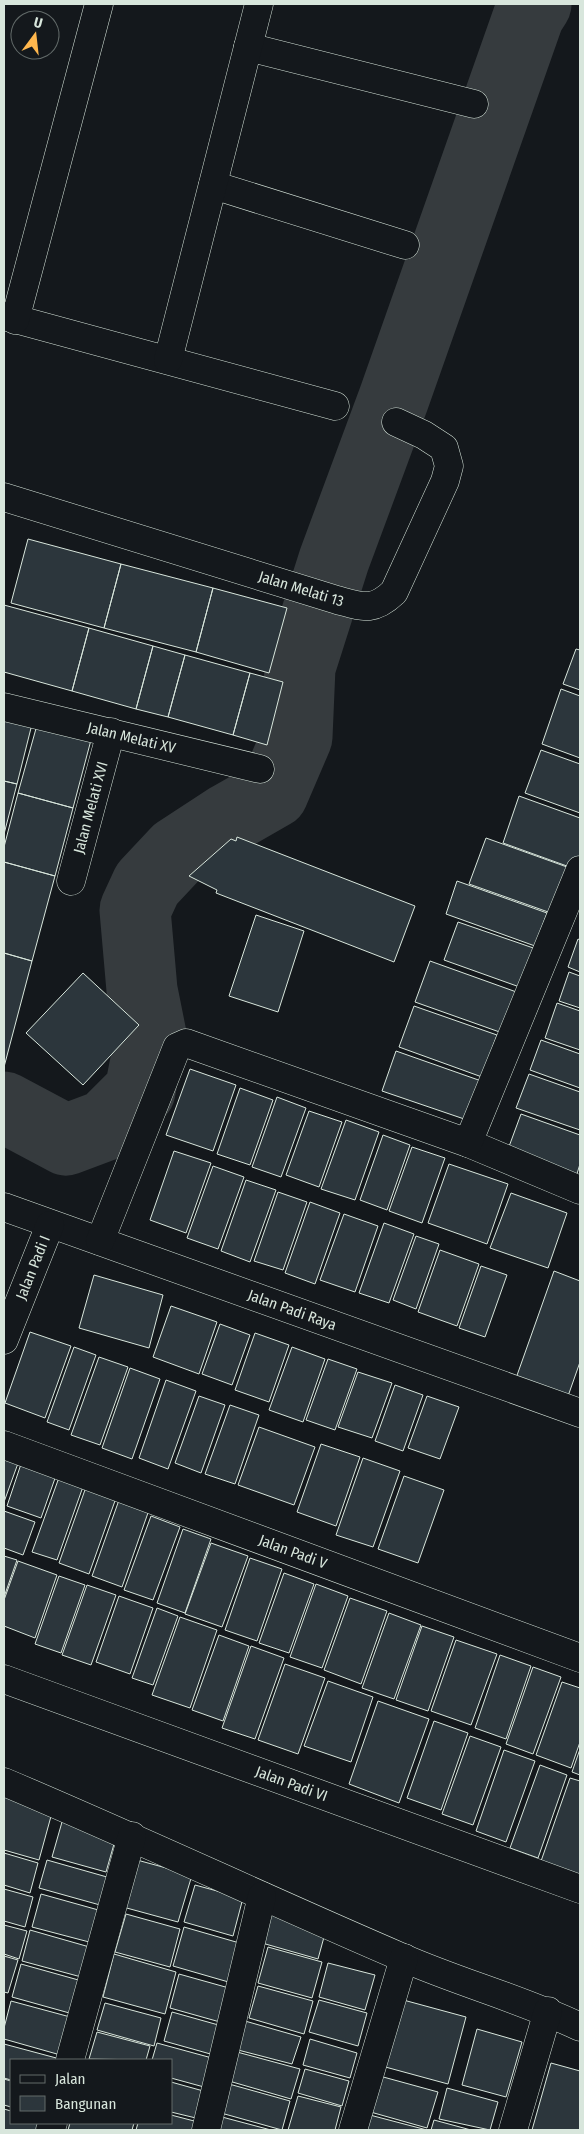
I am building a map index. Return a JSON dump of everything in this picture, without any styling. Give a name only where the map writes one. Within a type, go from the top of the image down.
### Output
[{"type":"street","points":[[99,4],[9,318],[335,406]]},
{"type":"street","points":[[168,360],[259,4]]},
{"type":"street","points":[[248,46],[474,104]]},
{"type":"street","points":[[213,185],[405,246]]},
{"type":"street","name":"Jalan Melati 13","points":[[4,497],[288,586],[362,607],[382,604],[394,592],[445,481],[449,466],[444,448],[424,435],[396,422]]},
{"type":"street","name":"Jalan Melati XV","points":[[4,707],[260,769]]},
{"type":"street","name":"Jalan Melati XVI","points":[[71,881],[111,732]]},
{"type":"street","points":[[468,1143],[580,870]]},
{"type":"street","points":[[100,1241],[177,1047],[186,1043],[468,1143],[580,1190]]},
{"type":"street","name":"Jalan Padi Raya","points":[[4,1207],[580,1413]]},
{"type":"street","name":"Jalan Padi I","points":[[4,1340],[50,1225]]},
{"type":"street","name":"Jalan Padi V","points":[[4,1445],[580,1658]]},
{"type":"street","name":"Jalan Padi VI","points":[[4,1679],[580,1889]]},
{"type":"street","points":[[4,1782],[132,1836],[262,1896],[404,1958],[548,2011],[580,2027]]},
{"type":"street","points":[[70,2059],[132,1836]]},
{"type":"street","points":[[206,2130],[262,1896]]},
{"type":"street","points":[[353,2130],[404,1958]]},
{"type":"street","points":[[513,2130],[548,2011]]},
{"type":"building","points":[[28,539],[121,564],[104,628],[11,603]]},
{"type":"building","points":[[121,564],[213,588],[196,652],[104,628]]},
{"type":"building","points":[[213,588],[287,608],[269,673],[196,652]]},
{"type":"building","points":[[4,605],[89,628],[72,691],[4,672]]},
{"type":"building","points":[[89,628],[153,646],[136,709],[72,691]]},
{"type":"building","points":[[153,646],[185,655],[168,717],[136,709]]},
{"type":"building","points":[[576,649],[580,650],[580,690],[563,684]]},
{"type":"building","points":[[185,655],[250,673],[233,735],[168,717]]},
{"type":"building","points":[[250,673],[283,682],[267,745],[233,735]]},
{"type":"building","points":[[561,689],[580,696],[580,758],[542,744]]},
{"type":"building","points":[[4,716],[32,724],[17,784],[4,781]]},
{"type":"building","points":[[37,725],[91,740],[73,808],[18,793]]},
{"type":"building","points":[[541,750],[580,764],[580,813],[525,793]]},
{"type":"building","points":[[4,781],[17,784],[4,834]]},
{"type":"building","points":[[18,793],[73,808],[55,876],[4,862],[4,847]]},
{"type":"building","points":[[519,796],[580,818],[580,864],[578,870],[503,843]]},
{"type":"building","points":[[237,837],[415,906],[394,962],[216,893],[217,890],[189,876],[231,839],[236,841]]},
{"type":"building","points":[[486,838],[567,867],[551,913],[469,884]]},
{"type":"building","points":[[4,862],[55,876],[32,961],[4,953]]},
{"type":"building","points":[[457,881],[547,913],[535,946],[446,914]]},
{"type":"building","points":[[256,915],[304,931],[278,1012],[229,996]]},
{"type":"building","points":[[458,922],[542,951],[528,990],[444,960]]},
{"type":"building","points":[[578,939],[580,940],[580,972],[568,967]]},
{"type":"building","points":[[4,953],[32,961],[4,1067]]},
{"type":"building","points":[[430,961],[522,994],[508,1035],[415,1002]]},
{"type":"building","points":[[569,972],[580,976],[580,1008],[559,1001]]},
{"type":"building","points":[[83,973],[139,1025],[83,1085],[26,1033]]},
{"type":"building","points":[[557,1003],[580,1011],[580,1050],[545,1038]]},
{"type":"building","points":[[414,1006],[497,1035],[482,1077],[399,1047]]},
{"type":"building","points":[[541,1040],[580,1054],[580,1088],[530,1070]]},
{"type":"building","points":[[396,1051],[487,1083],[473,1122],[382,1091]]},
{"type":"building","points":[[190,1069],[236,1085],[213,1151],[166,1135]]},
{"type":"building","points":[[529,1074],[580,1092],[580,1130],[516,1108]]},
{"type":"building","points":[[240,1088],[273,1100],[250,1165],[217,1154]]},
{"type":"building","points":[[277,1097],[306,1108],[281,1177],[252,1167]]},
{"type":"building","points":[[309,1111],[342,1122],[319,1187],[286,1175]]},
{"type":"building","points":[[521,1114],[580,1135],[580,1164],[576,1177],[507,1152]]},
{"type":"building","points":[[346,1120],[379,1132],[355,1200],[321,1189]]},
{"type":"building","points":[[383,1135],[410,1145],[387,1210],[360,1200]]},
{"type":"building","points":[[412,1147],[445,1158],[422,1223],[389,1211]]},
{"type":"building","points":[[174,1151],[211,1163],[186,1233],[150,1220]]},
{"type":"building","points":[[449,1164],[508,1184],[487,1244],[428,1223]]},
{"type":"building","points":[[213,1166],[244,1177],[218,1249],[187,1238]]},
{"type":"building","points":[[246,1180],[276,1190],[250,1262],[221,1251]]},
{"type":"building","points":[[278,1192],[307,1202],[283,1270],[254,1261]]},
{"type":"building","points":[[511,1193],[567,1213],[548,1268],[490,1248]]},
{"type":"building","points":[[310,1202],[340,1213],[315,1284],[285,1273]]},
{"type":"building","points":[[344,1214],[378,1226],[355,1292],[320,1280]]},
{"type":"building","points":[[384,1223],[414,1234],[389,1303],[359,1293]]},
{"type":"building","points":[[416,1236],[439,1244],[416,1309],[393,1300]]},
{"type":"building","points":[[440,1250],[479,1264],[457,1326],[418,1312]]},
{"type":"building","points":[[481,1266],[507,1275],[485,1337],[459,1328]]},
{"type":"building","points":[[554,1271],[580,1281],[580,1362],[567,1399],[515,1381]]},
{"type":"building","points":[[94,1275],[163,1295],[149,1348],[79,1328]]},
{"type":"building","points":[[171,1306],[217,1322],[199,1374],[153,1357]]},
{"type":"building","points":[[220,1324],[250,1335],[232,1385],[202,1374]]},
{"type":"building","points":[[30,1332],[71,1346],[45,1418],[5,1403]]},
{"type":"building","points":[[255,1333],[289,1345],[269,1402],[235,1390]]},
{"type":"building","points":[[74,1347],[96,1355],[69,1430],[47,1422]]},
{"type":"building","points":[[292,1347],[325,1359],[303,1422],[269,1410]]},
{"type":"building","points":[[99,1357],[128,1367],[100,1445],[71,1435]]},
{"type":"building","points":[[328,1359],[357,1369],[335,1430],[306,1420]]},
{"type":"building","points":[[130,1368],[160,1379],[132,1459],[102,1448]]},
{"type":"building","points":[[358,1372],[392,1383],[372,1438],[338,1427]]},
{"type":"building","points":[[166,1380],[196,1391],[168,1469],[139,1458]]},
{"type":"building","points":[[395,1385],[423,1395],[403,1451],[375,1441]]},
{"type":"building","points":[[199,1396],[225,1405],[201,1473],[175,1463]]},
{"type":"building","points":[[427,1396],[459,1407],[440,1459],[408,1448]]},
{"type":"building","points":[[230,1405],[259,1415],[235,1484],[205,1474]]},
{"type":"building","points":[[259,1427],[315,1447],[294,1505],[238,1485]]},
{"type":"building","points":[[321,1444],[360,1457],[336,1526],[297,1512]]},
{"type":"building","points":[[4,1448],[21,1455],[4,1502]]},
{"type":"building","points":[[24,1455],[59,1467],[41,1518],[7,1506]]},
{"type":"building","points":[[363,1458],[400,1471],[373,1547],[336,1535]]},
{"type":"building","points":[[61,1472],[85,1481],[57,1560],[32,1552]]},
{"type":"building","points":[[404,1476],[444,1490],[418,1563],[378,1549]]},
{"type":"building","points":[[86,1487],[116,1498],[89,1574],[59,1563]]},
{"type":"building","points":[[119,1500],[149,1510],[122,1587],[92,1576]]},
{"type":"building","points":[[4,1511],[35,1522],[23,1555],[4,1548]]},
{"type":"building","points":[[151,1516],[180,1527],[153,1600],[124,1590]]},
{"type":"building","points":[[183,1529],[211,1539],[185,1613],[157,1603]]},
{"type":"building","points":[[211,1543],[248,1556],[222,1627],[185,1614]]},
{"type":"building","points":[[4,1556],[17,1560],[4,1597]]},
{"type":"building","points":[[250,1558],[282,1569],[257,1641],[225,1630]]},
{"type":"building","points":[[18,1561],[57,1575],[35,1638],[4,1626],[4,1600]]},
{"type":"building","points":[[284,1573],[314,1584],[289,1653],[259,1643]]},
{"type":"building","points":[[59,1576],[85,1585],[61,1653],[35,1644]]},
{"type":"building","points":[[316,1584],[348,1596],[322,1668],[290,1657]]},
{"type":"building","points":[[87,1585],[116,1595],[91,1665],[62,1655]]},
{"type":"building","points":[[119,1596],[153,1608],[130,1674],[96,1662]]},
{"type":"building","points":[[350,1598],[387,1611],[361,1684],[324,1670]]},
{"type":"building","points":[[157,1608],[178,1616],[153,1685],[132,1678]]},
{"type":"building","points":[[389,1613],[421,1625],[394,1699],[362,1688]]},
{"type":"building","points":[[180,1617],[217,1630],[190,1708],[152,1695]]},
{"type":"building","points":[[422,1626],[454,1637],[428,1711],[396,1700]]},
{"type":"building","points":[[219,1635],[249,1646],[223,1721],[192,1710]]},
{"type":"building","points":[[456,1640],[497,1654],[471,1725],[431,1711]]},
{"type":"building","points":[[251,1646],[284,1658],[255,1739],[222,1728]]},
{"type":"building","points":[[500,1655],[531,1666],[506,1739],[475,1728]]},
{"type":"building","points":[[285,1664],[325,1678],[298,1754],[258,1740]]},
{"type":"building","points":[[533,1667],[561,1677],[533,1754],[506,1744]]},
{"type":"building","points":[[328,1681],[373,1697],[351,1762],[304,1746]]},
{"type":"building","points":[[562,1682],[580,1688],[580,1742],[571,1768],[536,1755]]},
{"type":"building","points":[[378,1701],[429,1719],[399,1803],[349,1784]]},
{"type":"building","points":[[434,1721],[468,1733],[441,1810],[407,1798]]},
{"type":"building","points":[[470,1736],[501,1747],[473,1825],[442,1814]]},
{"type":"building","points":[[580,1749],[580,1775],[572,1772]]},
{"type":"building","points":[[504,1750],[535,1761],[506,1842],[476,1831]]},
{"type":"building","points":[[540,1765],[567,1775],[538,1858],[510,1848]]},
{"type":"building","points":[[570,1778],[580,1781],[580,1878],[540,1864]]},
{"type":"building","points":[[4,1796],[53,1809],[39,1860],[4,1850]]},
{"type":"building","points":[[64,1815],[118,1830],[106,1872],[52,1857]]},
{"type":"building","points":[[4,1853],[38,1863],[30,1893],[4,1885]]},
{"type":"building","points":[[47,1860],[107,1877],[100,1905],[39,1888]]},
{"type":"building","points":[[137,1860],[192,1875],[178,1922],[123,1907]]},
{"type":"building","points":[[195,1885],[243,1898],[233,1936],[184,1922]]},
{"type":"building","points":[[4,1889],[33,1897],[25,1927],[4,1921]]},
{"type":"building","points":[[41,1894],[102,1911],[93,1943],[32,1927]]},
{"type":"building","points":[[271,1911],[327,1926],[318,1959],[262,1943]]},
{"type":"building","points":[[126,1914],[180,1929],[170,1967],[115,1952]]},
{"type":"building","points":[[4,1925],[27,1931],[19,1959],[4,1954]]},
{"type":"building","points":[[184,1927],[243,1944],[232,1983],[173,1966]]},
{"type":"building","points":[[30,1930],[93,1948],[85,1978],[22,1961]]},
{"type":"building","points":[[268,1947],[322,1962],[312,1998],[258,1983]]},
{"type":"building","points":[[114,1954],[176,1972],[165,2014],[103,1997]]},
{"type":"building","points":[[4,1956],[18,1960],[8,1993],[4,1992]]},
{"type":"building","points":[[328,1963],[375,1975],[365,2010],[319,1997]]},
{"type":"building","points":[[21,1964],[82,1981],[73,2014],[12,1997]]},
{"type":"building","points":[[179,1974],[229,1988],[220,2022],[170,2008]]},
{"type":"building","points":[[258,1986],[313,2001],[304,2034],[249,2018]]},
{"type":"building","points":[[396,1998],[466,2017],[448,2084],[378,2065]]},
{"type":"building","points":[[319,2000],[367,2013],[358,2046],[309,2032]]},
{"type":"building","points":[[11,2001],[74,2018],[64,2056],[4,2039],[4,2028]]},
{"type":"building","points":[[105,2003],[161,2018],[154,2046],[97,2030]]},
{"type":"building","points":[[172,2012],[222,2026],[214,2055],[164,2041]]},
{"type":"building","points":[[245,2021],[301,2037],[292,2064],[238,2050]]},
{"type":"building","points":[[477,2029],[522,2042],[506,2097],[462,2085]]},
{"type":"building","points":[[97,2032],[150,2046],[146,2059],[89,2059]]},
{"type":"building","points":[[310,2039],[357,2053],[350,2078],[303,2065]]},
{"type":"building","points":[[157,2043],[212,2058],[204,2087],[172,2078],[172,2059],[152,2059]]},
{"type":"building","points":[[4,2044],[60,2059],[10,2059],[10,2080],[4,2078]]},
{"type":"building","points":[[237,2052],[300,2069],[291,2099],[229,2081]]},
{"type":"building","points":[[551,2063],[580,2071],[580,2130],[532,2130]]},
{"type":"building","points":[[305,2069],[349,2081],[342,2106],[298,2093]]},
{"type":"building","points":[[376,2075],[438,2092],[427,2128],[367,2111]]},
{"type":"building","points":[[4,2079],[10,2081],[10,2107],[4,2105]]},
{"type":"building","points":[[172,2082],[207,2092],[200,2119],[172,2112]]},
{"type":"building","points":[[229,2084],[290,2101],[282,2130],[221,2113]]},
{"type":"building","points":[[447,2088],[498,2102],[490,2130],[439,2119]]},
{"type":"building","points":[[298,2096],[341,2107],[335,2130],[288,2130]]},
{"type":"building","points":[[4,2109],[10,2111],[10,2124],[45,2124],[42,2130],[4,2130]]},
{"type":"building","points":[[366,2114],[427,2130],[362,2130]]},
{"type":"building","points":[[172,2115],[198,2122],[195,2130],[136,2130],[138,2124],[172,2124]]},
{"type":"building","points":[[222,2117],[271,2130],[219,2130]]},
{"type":"building","points":[[434,2120],[471,2130],[431,2130]]},
{"type":"building","points":[[70,2124],[134,2124],[132,2130],[68,2130]]},
{"type":"waterway","points":[[4,1107],[66,1140],[106,1125],[140,1091],[151,1035],[142,990],[135,910],[147,884],[177,852],[229,818],[273,793],[297,737],[300,667],[334,560],[394,398],[529,15],[536,4]]}]
